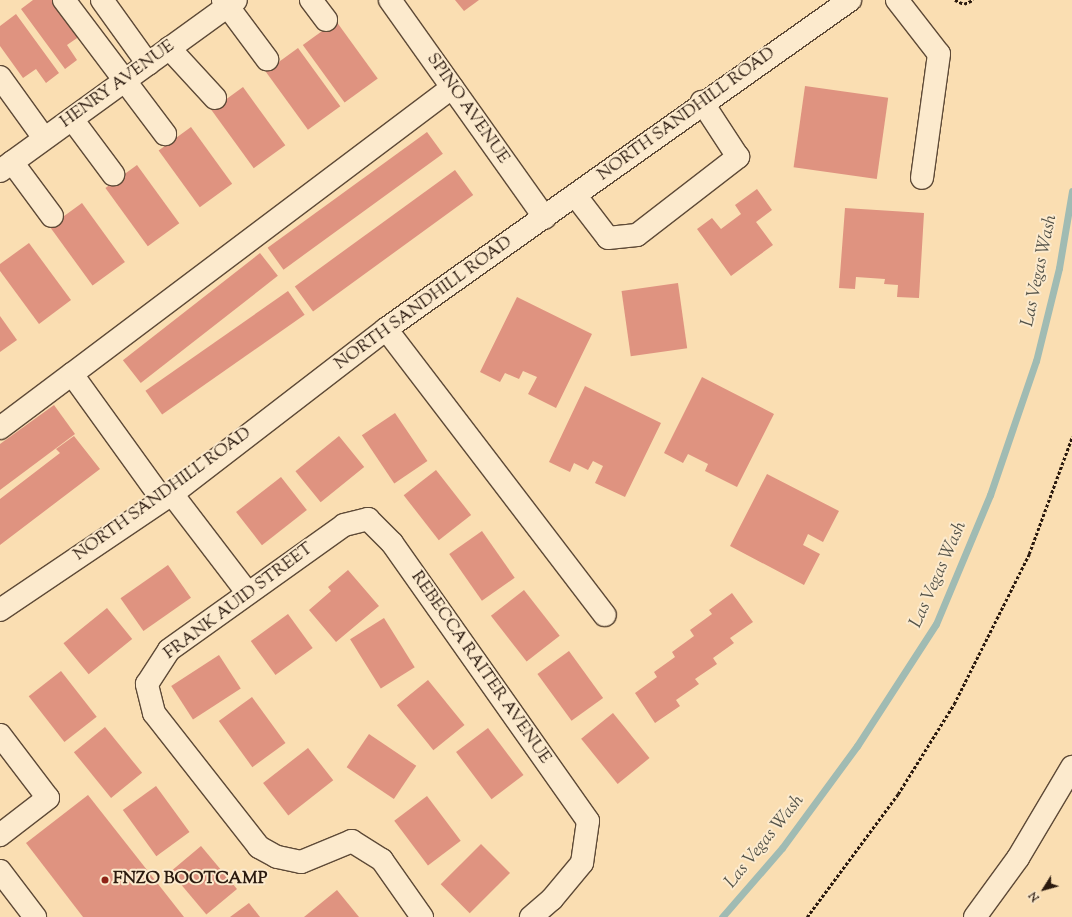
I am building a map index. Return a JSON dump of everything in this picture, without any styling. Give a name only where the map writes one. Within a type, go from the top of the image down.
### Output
[{"type":"street","points":[[64,0],[165,134]]},
{"type":"street","points":[[102,0],[148,64]]},
{"type":"street","points":[[311,0],[326,20]]},
{"type":"street","name":"SPINO AVENUE","points":[[390,0],[545,218]]},
{"type":"street","name":"NORTH SANDHILL ROAD","points":[[0,610],[167,496],[386,329],[545,218],[702,102],[850,0]]},
{"type":"street","points":[[897,0],[939,54],[922,178]]},
{"type":"street","points":[[229,2],[267,59]]},
{"type":"street","name":"HENRY AVENUE","points":[[6,167],[170,48],[229,2]]},
{"type":"street","points":[[170,48],[215,98]]},
{"type":"street","points":[[0,77],[44,138]]},
{"type":"street","points":[[0,428],[452,88]]},
{"type":"street","points":[[575,195],[608,238],[637,235],[738,157],[702,102]]},
{"type":"street","points":[[72,119],[113,174]]},
{"type":"street","points":[[6,167],[52,216]]},
{"type":"street","points":[[386,329],[605,615]]},
{"type":"street","points":[[72,374],[167,496],[247,592]]},
{"type":"street","name":"FRANK AUID STREET","points":[[368,519],[344,525],[247,592],[169,650],[156,666],[147,684],[154,713],[259,847],[277,857],[301,862],[352,841],[382,860],[422,917]]},
{"type":"street","name":"REBECCA RAITER AVENUE","points":[[368,519],[392,543],[588,821],[582,863],[552,899],[531,917]]},
{"type":"street","points":[[0,735],[48,798],[0,835]]},
{"type":"street","points":[[976,917],[1018,858],[1072,767]]},
{"type":"street","points":[[0,871],[35,917]]},
{"type":"path","points":[[955,0],[964,4],[973,0]]},
{"type":"path","points":[[808,917],[898,794],[954,704],[1029,554],[1072,437]]},
{"type":"building","points":[[33,0],[53,0],[80,36],[67,45],[77,60],[65,69],[21,9]]},
{"type":"building","points":[[455,0],[479,0],[464,11]]},
{"type":"building","points":[[16,14],[59,73],[46,83],[36,69],[23,78],[0,46],[0,26]]},
{"type":"building","points":[[336,21],[378,78],[345,103],[303,45]]},
{"type":"building","points":[[298,48],[340,106],[308,130],[266,72]]},
{"type":"building","points":[[805,86],[888,98],[877,179],[794,167]]},
{"type":"building","points":[[243,87],[285,145],[254,168],[211,110]]},
{"type":"building","points":[[191,127],[232,184],[200,207],[159,151]]},
{"type":"building","points":[[427,132],[443,154],[283,270],[268,248]]},
{"type":"building","points":[[137,165],[179,223],[148,246],[105,188]]},
{"type":"building","points":[[455,170],[473,195],[313,311],[295,286]]},
{"type":"building","points":[[757,189],[772,210],[756,222],[773,245],[731,276],[697,229],[712,218],[721,229],[741,214],[735,205]]},
{"type":"building","points":[[82,203],[125,262],[93,286],[50,227]]},
{"type":"building","points":[[845,208],[924,213],[919,298],[897,297],[898,285],[884,284],[885,279],[856,277],[855,289],[839,288]]},
{"type":"building","points":[[29,243],[71,300],[39,324],[0,271],[0,264]]},
{"type":"building","points":[[260,253],[278,276],[141,383],[123,360]]},
{"type":"building","points":[[678,283],[687,348],[631,356],[622,291]]},
{"type":"building","points":[[288,291],[305,315],[162,415],[145,391]]},
{"type":"building","points":[[517,297],[592,334],[556,408],[528,394],[537,377],[523,371],[519,379],[505,373],[500,382],[480,372]]},
{"type":"building","points":[[0,316],[17,340],[0,352]]},
{"type":"building","points":[[702,377],[774,414],[737,487],[705,471],[708,464],[688,454],[683,463],[664,453]]},
{"type":"building","points":[[585,386],[661,423],[625,497],[595,483],[603,466],[593,461],[588,470],[574,463],[570,472],[549,462]]},
{"type":"building","points":[[54,405],[75,434],[0,490],[0,444]]},
{"type":"building","points":[[395,413],[427,461],[394,483],[362,435]]},
{"type":"building","points":[[74,436],[100,469],[0,545],[0,499],[60,453],[56,449]]},
{"type":"building","points":[[339,436],[364,467],[321,502],[295,471]]},
{"type":"building","points":[[436,470],[471,515],[439,540],[404,495]]},
{"type":"building","points":[[767,474],[839,511],[823,542],[808,534],[803,545],[820,554],[804,585],[730,546]]},
{"type":"building","points":[[281,477],[307,510],[262,545],[236,512]]},
{"type":"building","points":[[482,531],[515,578],[482,601],[449,554]]},
{"type":"building","points":[[168,565],[191,598],[143,631],[120,598]]},
{"type":"building","points":[[348,570],[379,606],[336,642],[309,610],[331,591],[328,587]]},
{"type":"building","points":[[524,590],[560,636],[527,662],[491,616]]},
{"type":"building","points":[[732,593],[753,622],[730,638],[734,643],[713,658],[717,664],[695,679],[699,684],[676,700],[680,706],[655,723],[635,693],[657,677],[654,672],[675,657],[672,652],[694,636],[690,630],[712,614],[709,610]]},
{"type":"building","points":[[107,608],[132,639],[89,674],[63,643]]},
{"type":"building","points":[[288,614],[313,648],[275,675],[251,641]]},
{"type":"building","points":[[384,618],[415,667],[381,688],[350,639]]},
{"type":"building","points":[[569,651],[603,698],[572,721],[537,674]]},
{"type":"building","points":[[219,655],[241,689],[193,720],[171,686]]},
{"type":"building","points":[[61,671],[97,717],[64,742],[29,696]]},
{"type":"building","points":[[428,680],[465,725],[433,750],[397,705]]},
{"type":"building","points":[[252,697],[286,743],[252,767],[219,721]]},
{"type":"building","points":[[613,713],[650,758],[618,784],[581,739]]},
{"type":"building","points":[[105,727],[142,773],[111,798],[74,752]]},
{"type":"building","points":[[488,728],[524,775],[492,799],[456,752]]},
{"type":"building","points":[[369,734],[416,766],[394,799],[347,767]]},
{"type":"building","points":[[308,748],[333,780],[288,815],[263,783]]},
{"type":"building","points":[[156,786],[190,832],[156,856],[123,810]]},
{"type":"building","name":"FNZO BOOTCAMP","points":[[88,795],[184,917],[83,917],[26,843]]},
{"type":"building","points":[[427,796],[461,841],[428,865],[394,821]]},
{"type":"building","points":[[481,844],[510,873],[470,913],[441,884]]},
{"type":"building","points":[[201,846],[237,889],[206,915],[170,872]]},
{"type":"building","points":[[337,890],[359,917],[304,917]]},
{"type":"building","points":[[249,903],[260,917],[230,917]]},
{"type":"waterway","name":"Las Vegas Wash","points":[[722,917],[782,848],[857,746],[936,624],[990,495],[1036,361],[1059,268],[1072,191]]},
{"type":"place","name":"FNZO BOOTCAMP","points":[[105,880]]}]
